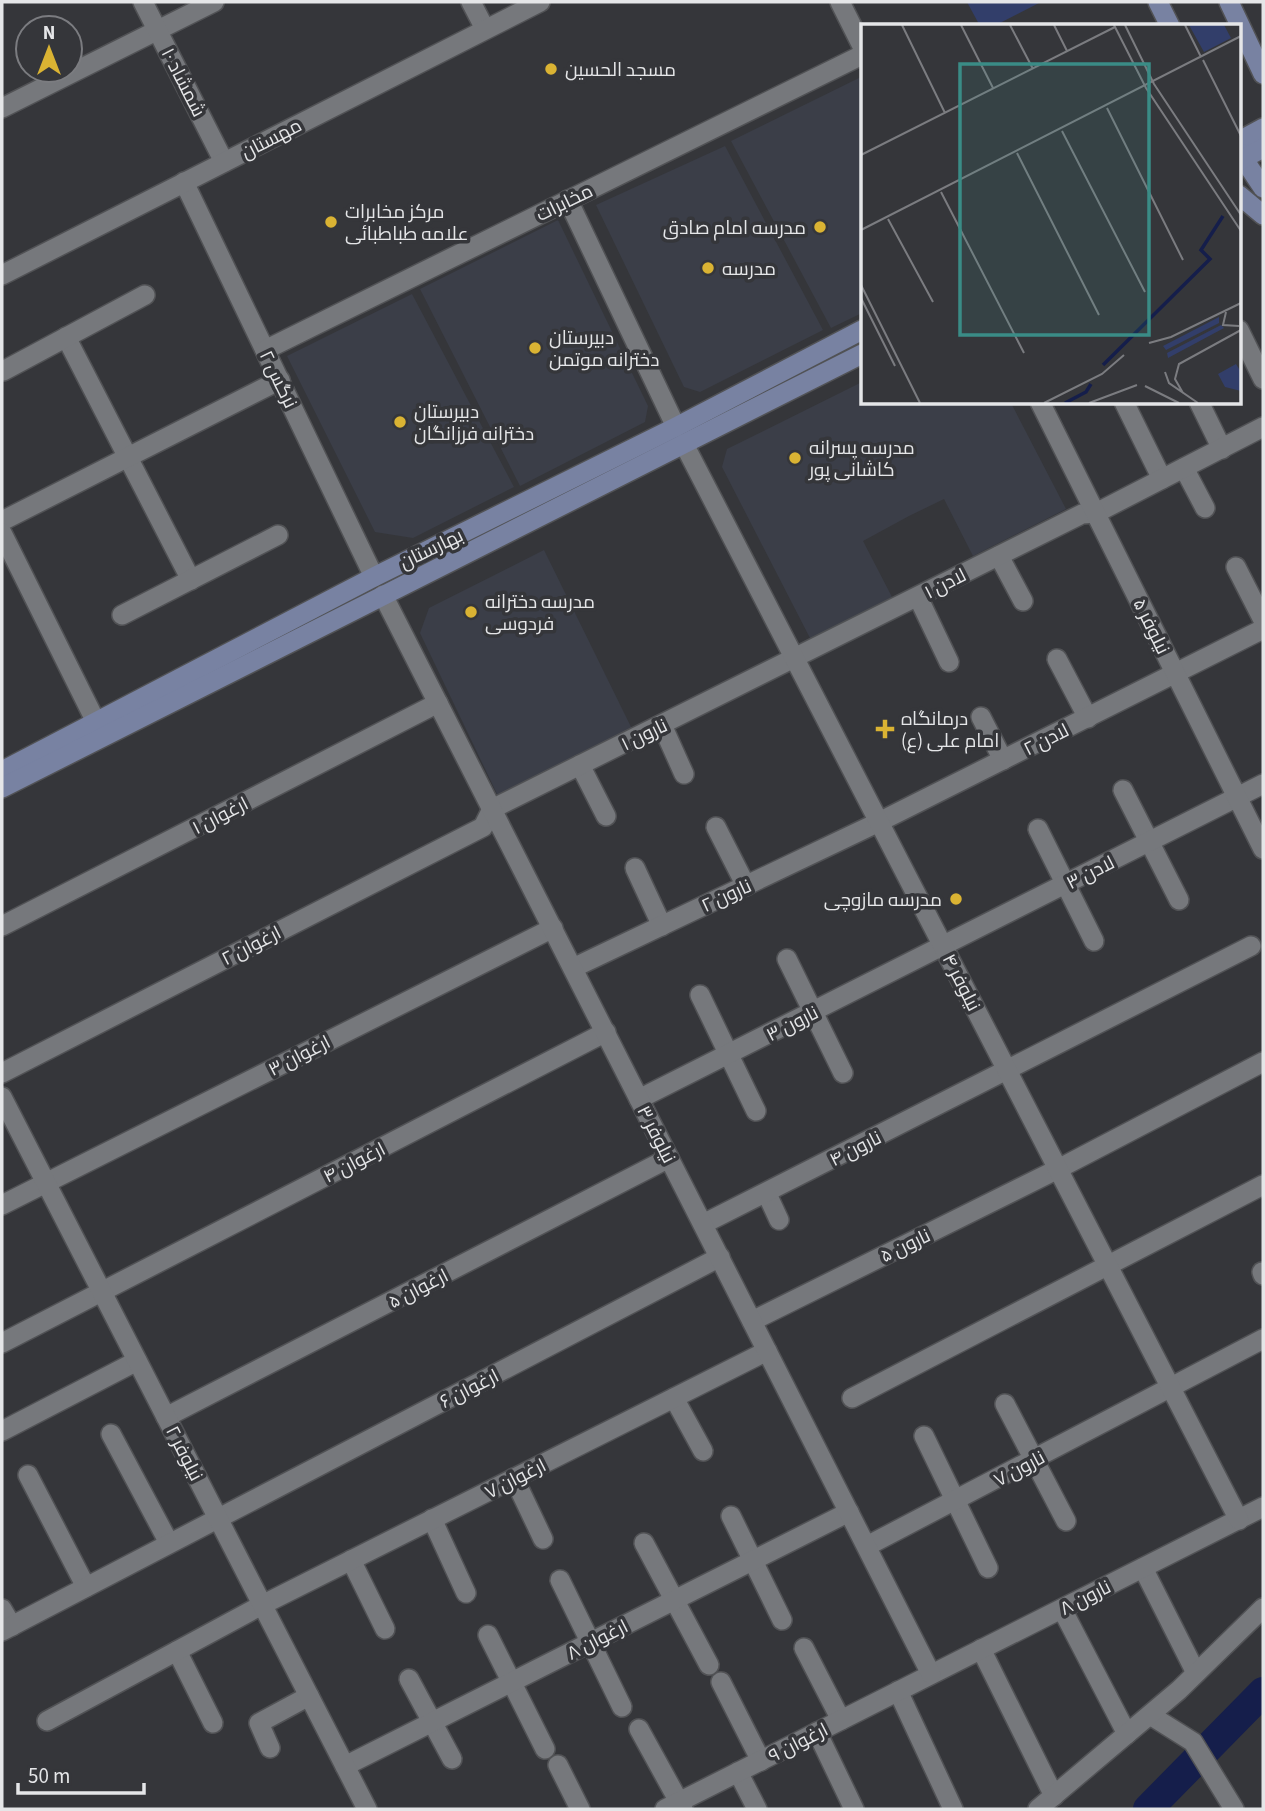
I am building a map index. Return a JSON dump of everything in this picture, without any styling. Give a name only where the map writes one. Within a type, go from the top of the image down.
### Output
[{"type":"main road","points":[[1228,2],[1257,53],[1263,74]]},
{"type":"main road","points":[[1240,153],[1263,128]]},
{"type":"main road","points":[[1240,153],[1263,148]]},
{"type":"main road","points":[[1240,153],[1263,188]]},
{"type":"main road","points":[[1240,196],[1263,215]]},
{"type":"main road","name":"بهارستان","points":[[2,788],[383,595],[680,435],[861,331]]},
{"type":"main road","name":"بهارستان","points":[[2,771],[374,577],[680,435],[861,355]]},
{"type":"main road","points":[[374,577],[383,595]]},
{"type":"street","name":"شمشاد ۱۰","points":[[143,2],[224,162]]},
{"type":"street","points":[[2,108],[214,2]]},
{"type":"street","points":[[471,2],[485,29]]},
{"type":"street","name":"مهستان","points":[[2,275],[540,2]]},
{"type":"street","points":[[840,2],[861,42]]},
{"type":"street","name":"مخابرات","points":[[265,350],[861,56]]},
{"type":"street","name":"نرگس ۲","points":[[184,182],[374,577]]},
{"type":"street","name":"نیلوفر ۴","points":[[568,200],[680,435],[1239,1520]]},
{"type":"street","points":[[3,371],[145,295]]},
{"type":"street","points":[[1240,332],[1263,379]]},
{"type":"street","points":[[66,337],[191,580]]},
{"type":"street","points":[[2,521],[280,380]]},
{"type":"street","name":"نیلوفر ۵","points":[[1041,404],[1263,849]]},
{"type":"street","points":[[1125,404],[1162,479]]},
{"type":"street","points":[[1200,404],[1222,449]]},
{"type":"street","name":"لادن ۱","points":[[795,659],[1082,514],[1096,513],[1263,427]]},
{"type":"street","points":[[1184,468],[1205,508]]},
{"type":"street","points":[[2,533],[96,722]]},
{"type":"street","points":[[122,615],[278,535]]},
{"type":"street","points":[[999,556],[1023,601]]},
{"type":"street","points":[[1236,567],[1263,620]]},
{"type":"street","name":"نیلوفر ۳","points":[[383,595],[932,1674]]},
{"type":"street","points":[[918,597],[949,662]]},
{"type":"street","name":"لادن ۲","points":[[879,822],[1263,629]]},
{"type":"street","name":"نارون ۱","points":[[492,809],[795,659]]},
{"type":"street","points":[[1057,659],[1088,718]]},
{"type":"street","name":"ارغوان ۱","points":[[2,926],[438,703]]},
{"type":"street","points":[[981,717],[1003,760]]},
{"type":"street","points":[[662,725],[684,774]]},
{"type":"street","points":[[580,765],[606,816]]},
{"type":"street","name":"لادن ۳","points":[[943,947],[1263,784]]},
{"type":"street","points":[[1122,790],[1178,900]]},
{"type":"street","name":"ارغوان ۲","points":[[2,1073],[483,827],[492,809]]},
{"type":"street","name":"نارون ۲","points":[[573,968],[879,822]]},
{"type":"street","points":[[716,827],[746,886]]},
{"type":"street","points":[[1038,829],[1094,941]]},
{"type":"street","points":[[635,868],[662,926]]},
{"type":"street","name":"ارغوان ۳","points":[[2,1205],[552,928]]},
{"type":"street","name":"نارون ۴","points":[[703,1224],[1251,946]]},
{"type":"street","name":"نارون ۳","points":[[639,1099],[943,947]]},
{"type":"street","points":[[787,959],[843,1073]]},
{"type":"street","points":[[700,995],[756,1111]]},
{"type":"street","name":"ارغوان ۴","points":[[2,1343],[606,1032]]},
{"type":"street","name":"نارون ۵","points":[[752,1321],[1058,1169],[1263,1062]]},
{"type":"street","name":"نیلوفر ۲","points":[[2,1097],[368,1809]]},
{"type":"street","name":"ارغوان ۵","points":[[166,1417],[670,1158]]},
{"type":"street","points":[[852,1398],[1263,1185]]},
{"type":"street","points":[[766,1194],[779,1220]]},
{"type":"street","name":"ارغوان ۶","points":[[5,1622],[86,1587],[720,1257]]},
{"type":"street","name":"نارون ۷","points":[[867,1546],[1263,1339]]},
{"type":"street","name":"ارغوان ۷","points":[[47,1721],[262,1605],[767,1351]]},
{"type":"street","points":[[2,1431],[137,1361]]},
{"type":"street","points":[[674,1398],[703,1451]]},
{"type":"street","points":[[1005,1404],[1066,1521]]},
{"type":"street","points":[[111,1434],[169,1543]]},
{"type":"street","points":[[924,1436],[988,1568]]},
{"type":"street","points":[[29,1475],[86,1587]]},
{"type":"street","points":[[514,1478],[543,1539]]},
{"type":"street","name":"نارون ۸","points":[[932,1674],[1263,1507]]},
{"type":"street","name":"ارغوان ۸","points":[[345,1766],[849,1512]]},
{"type":"street","points":[[731,1516],[782,1620]]},
{"type":"street","points":[[432,1520],[466,1593]]},
{"type":"street","points":[[644,1543],[709,1665]]},
{"type":"street","points":[[351,1560],[385,1629]]},
{"type":"street","points":[[1143,1568],[1196,1673]]},
{"type":"street","points":[[561,1580],[622,1707]]},
{"type":"street","points":[[1038,1809],[1150,1715],[1263,1608]]},
{"type":"street","points":[[1062,1609],[1127,1734]]},
{"type":"street","points":[[488,1634],[545,1749]]},
{"type":"street","points":[[804,1648],[841,1720]]},
{"type":"street","points":[[981,1649],[1054,1796]]},
{"type":"street","points":[[177,1651],[213,1723]]},
{"type":"street","name":"ارغوان ۹","points":[[675,1807],[761,1760],[932,1674]]},
{"type":"street","points":[[409,1679],[452,1759]]},
{"type":"street","points":[[721,1682],[761,1760]]},
{"type":"street","points":[[898,1691],[953,1809]]},
{"type":"street","points":[[270,1748],[259,1723],[309,1696]]},
{"type":"street","points":[[1150,1715],[1193,1742],[1230,1801]]},
{"type":"street","points":[[639,1729],[675,1807]]},
{"type":"street","points":[[817,1732],[855,1809]]},
{"type":"street","points":[[558,1765],[580,1809]]},
{"type":"street","points":[[738,1772],[757,1809]]},
{"type":"shaded area","points":[[967,2],[1041,2],[998,24],[979,24]]},
{"type":"shaded area","name":"مدرسه امام صادق","points":[[861,77],[861,313],[831,328],[731,141]]},
{"type":"shaded area","name":"مدرسه","points":[[725,146],[823,330],[700,392],[684,387],[596,205]]},
{"type":"shaded area","name":"دبیرستان دخترانه موتمن","points":[[558,220],[648,406],[645,422],[520,486],[420,289]]},
{"type":"shaded area","name":"دبیرستان دخترانه فرزانگان","points":[[412,294],[514,487],[413,538],[375,532],[287,356]]},
{"type":"shaded area","points":[[861,382],[861,404],[1012,404],[1066,509],[973,556],[944,499],[909,516],[863,541],[892,597],[811,640],[722,467],[727,449]]},
{"type":"shaded area","points":[[544,550],[632,729],[498,796],[420,633],[429,608]]},
{"type":"waterway","points":[[1148,1809],[1263,1692]]},
{"type":"place","name":"مسجد الحسین","points":[[551,69]]},
{"type":"place","name":"مرکز مخابرات علامه طباطبائی","points":[[331,222]]},
{"type":"place","name":"مدرسه امام صادق","points":[[820,227]]},
{"type":"place","name":"مدرسه","points":[[708,268]]},
{"type":"place","name":"دبیرستان دخترانه موتمن","points":[[535,348]]},
{"type":"place","name":"دبیرستان دخترانه فرزانگان","points":[[400,422]]},
{"type":"place","name":"مدرسه پسرانه کاشانی پور","points":[[795,458]]},
{"type":"place","name":"مدرسه دخترانه فردوسی","points":[[471,612]]},
{"type":"place","name":"درمانگاه امام علی (ع)","points":[[885,729]]},
{"type":"place","name":"مدرسه مازوچی","points":[[956,899]]}]
